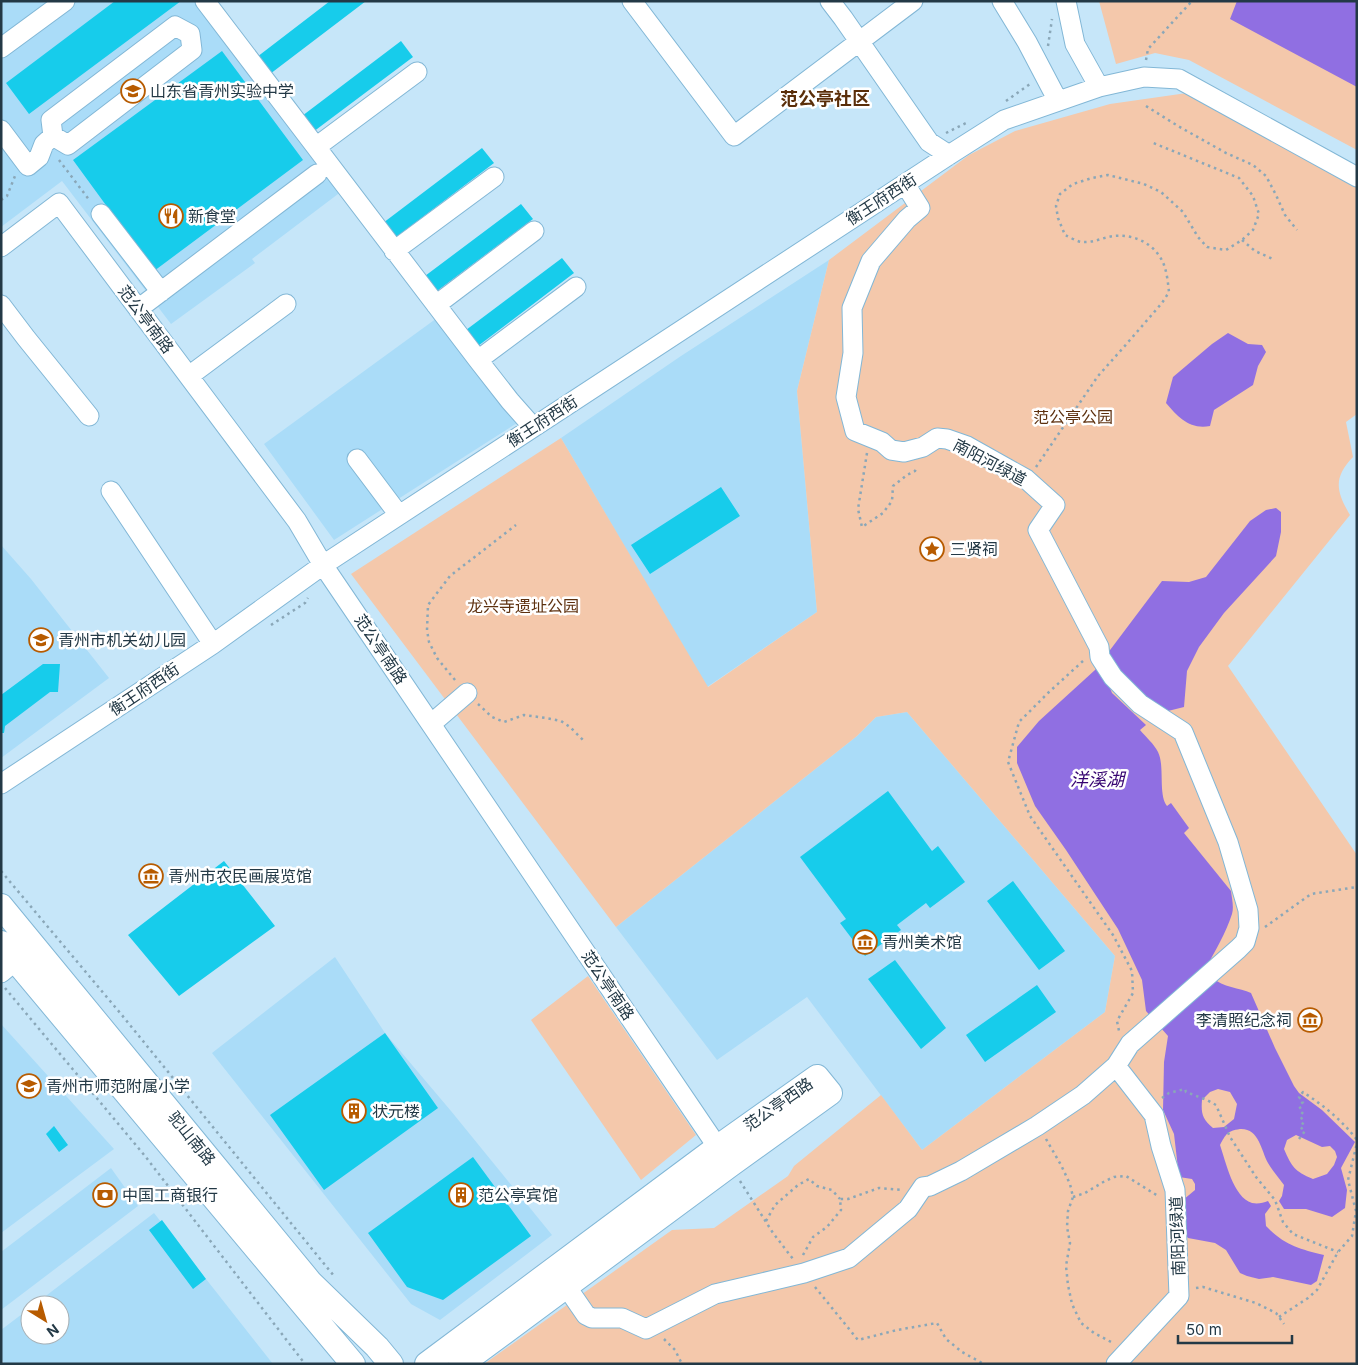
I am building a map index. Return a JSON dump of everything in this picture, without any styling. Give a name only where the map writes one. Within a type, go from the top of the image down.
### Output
[{"type":"main road","name":"驼山南路","points":[[1,906],[310,1282],[377,1347],[391,1364]]},
{"type":"main road","name":"驼山南路","points":[[1,943],[9,967],[353,1364]]},
{"type":"main road","points":[[461,1364],[566,1286],[724,1156]]},
{"type":"main road","points":[[427,1364],[724,1156]]},
{"type":"street","points":[[1,48],[65,1]]},
{"type":"street","points":[[205,1],[394,251],[510,401],[533,427]]},
{"type":"street","points":[[632,1],[734,136],[913,1]]},
{"type":"street","points":[[830,1],[929,142],[948,155]]},
{"type":"street","points":[[1002,1],[1027,42],[1058,101]]},
{"type":"street","points":[[1066,1],[1075,44],[1099,87]]},
{"type":"street","points":[[1,130],[28,166],[39,157],[48,140],[50,120],[175,26],[190,34],[192,50],[68,145],[48,140]]},
{"type":"street","points":[[316,147],[417,72]]},
{"type":"street","name":"衡王府西街","points":[[1,784],[212,644],[323,565],[1004,120],[1099,87],[1144,77],[1179,79],[1357,177]]},
{"type":"street","points":[[138,309],[317,174]]},
{"type":"street","points":[[394,251],[494,177]]},
{"type":"street","points":[[855,431],[846,397],[853,353],[852,308],[871,261],[907,219],[920,208],[905,184]]},
{"type":"street","name":"范公亭南路","points":[[1,247],[59,203],[297,521],[323,565],[724,1156]]},
{"type":"street","points":[[95,207],[161,292]]},
{"type":"street","points":[[436,305],[534,232]]},
{"type":"street","points":[[478,360],[576,287]]},
{"type":"street","points":[[189,376],[286,304]]},
{"type":"street","points":[[1,305],[89,416]]},
{"type":"street","name":"南阳河绿道","points":[[855,431],[882,442],[891,450],[904,452],[923,447],[936,438],[947,439],[967,446],[1026,480],[1055,505],[1038,530],[1113,677],[1140,704],[1183,732],[1228,842],[1243,889],[1248,910],[1249,928],[1245,942]]},
{"type":"street","points":[[357,459],[399,515]]},
{"type":"street","points":[[111,492],[212,644]]},
{"type":"street","points":[[431,724],[467,693]]},
{"type":"street","points":[[566,1286],[586,1315],[592,1318],[622,1318],[646,1329],[715,1294],[804,1273],[849,1258],[908,1209],[923,1187],[930,1186],[962,1172],[1083,1095],[1123,1055],[1245,942]]},
{"type":"street","points":[[9,967],[34,946]]},
{"type":"street","name":"南阳河绿道","points":[[1121,1358],[1179,1296],[1176,1190],[1161,1146],[1154,1115],[1123,1055]]},
{"type":"path","points":[[1144,77],[1148,50],[1192,1]]},
{"type":"path","points":[[1146,106],[1226,153],[1253,165],[1266,176],[1285,215],[1297,230]]},
{"type":"path","points":[[48,140],[56,156],[95,207]]},
{"type":"path","points":[[1026,480],[1098,376],[1124,348],[1169,292],[1165,266],[1154,249],[1143,241],[1131,237],[1114,236],[1082,242],[1065,235],[1058,218],[1056,206],[1060,194],[1073,184],[1092,178],[1108,176],[1144,184],[1161,192],[1183,212],[1198,237],[1207,247],[1226,250],[1254,230],[1259,214],[1253,196],[1239,178],[1151,142]]},
{"type":"path","points":[[1,200],[7,196],[15,175],[28,166]]},
{"type":"path","points":[[1242,240],[1256,251],[1273,259]]},
{"type":"path","points":[[855,431],[867,448],[858,509],[862,526],[883,513],[892,501],[893,486],[915,471],[923,447]]},
{"type":"path","points":[[516,525],[450,576],[428,605],[427,630],[429,642],[437,658],[467,693],[492,717],[504,722],[524,715],[554,719],[570,727],[584,741]]},
{"type":"path","points":[[1099,652],[1049,692],[1019,722],[1008,762],[1030,816],[1113,935],[1132,971],[1133,993],[1117,1021],[1123,1055]]},
{"type":"path","points":[[1,871],[121,1014],[337,1280]]},
{"type":"path","points":[[1245,942],[1311,894],[1357,887]]},
{"type":"path","points":[[1,983],[145,1156],[305,1364]]},
{"type":"path","points":[[1158,1101],[1169,1093],[1185,1089],[1186,1092],[1216,1105],[1229,1134],[1256,1177],[1275,1200],[1283,1222],[1293,1234],[1338,1252]]},
{"type":"path","points":[[1279,1317],[1317,1290],[1338,1252],[1352,1236],[1356,1211],[1348,1180],[1357,1142],[1346,1126],[1321,1104],[1303,1092],[1299,1097],[1303,1102],[1299,1106],[1303,1112],[1300,1116],[1304,1122],[1300,1127],[1304,1131],[1299,1139]]},
{"type":"path","points":[[1037,1126],[1061,1165],[1070,1184],[1072,1197],[1068,1211],[1067,1226],[1070,1243],[1066,1266],[1072,1304],[1081,1323],[1094,1333],[1117,1344],[1121,1358]]},
{"type":"path","points":[[724,1156],[773,1233]]},
{"type":"path","points":[[1072,1197],[1085,1193],[1104,1180],[1126,1176],[1162,1199],[1176,1215]]},
{"type":"path","points":[[766,1221],[776,1205],[798,1185],[809,1179],[817,1186],[832,1190],[840,1199],[841,1210],[827,1227],[813,1237],[802,1258]]},
{"type":"path","points":[[840,1199],[848,1199],[880,1188],[899,1190],[923,1187]]},
{"type":"path","points":[[1179,1296],[1189,1289],[1203,1287],[1256,1302],[1276,1313],[1284,1324]]},
{"type":"path","points":[[858,1340],[897,1330],[937,1324],[946,1339],[962,1352],[984,1364]]},
{"type":"path","points":[[646,1329],[663,1338],[675,1350],[682,1364]]},
{"type":"shaded area","name":"山东省青州实验中学","points":[[1,1],[197,1],[342,191],[252,259],[255,263],[171,324],[62,181],[1,227]]},
{"type":"shaded area","points":[[829,260],[797,391],[817,612],[707,687],[561,438],[681,356]]},
{"type":"shaded area","points":[[437,318],[517,423],[334,540],[264,444]]},
{"type":"shaded area","name":"青州市机关幼儿园","points":[[1,545],[31,579],[109,678],[1,758]]},
{"type":"shaded area","name":"青州美术馆","points":[[907,712],[1115,956],[1105,1012],[922,1150],[807,997],[717,1060],[616,927],[857,736],[876,717]]},
{"type":"shaded area","points":[[335,957],[385,1033],[552,1235],[440,1320],[411,1304],[212,1053]]},
{"type":"shaded area","name":"青州市师范附属小学","points":[[1,1024],[114,1149],[1,1233]]},
{"type":"shaded area","points":[[111,1168],[138,1206],[1,1310],[1,1252]]},
{"type":"shaded area","points":[[154,1213],[273,1364],[5,1364],[1,1359],[1,1330],[20,1316],[20,1345],[70,1345],[70,1295],[47,1295]]},
{"type":"green space","points":[[1099,1],[1357,1],[1357,150],[1189,60],[1155,53],[1116,64]]},
{"type":"green space","name":"范公亭公园","points":[[1187,93],[1357,187],[1357,414],[1346,422],[1353,457],[1342,472],[1339,485],[1342,499],[1350,515],[1228,666],[1357,855],[1357,1364],[484,1364],[672,1230],[714,1228],[788,1176],[794,1166],[881,1095],[922,1150],[1105,1012],[1115,956],[907,712],[876,717],[857,736],[616,927],[351,574],[561,438],[708,687],[817,612],[797,391],[829,260],[969,155],[1015,131],[1110,104]]},
{"type":"green space","points":[[588,976],[696,1135],[641,1180],[531,1020]]},
{"type":"water","points":[[1237,1],[1357,1],[1357,87],[1230,19]]},
{"type":"water","points":[[1228,333],[1248,344],[1262,345],[1266,352],[1258,366],[1253,385],[1214,410],[1210,426],[1203,427],[1190,424],[1175,413],[1166,403],[1173,377]]},
{"type":"water","name":"洋溪湖","points":[[1276,508],[1281,512],[1281,532],[1276,556],[1224,613],[1199,647],[1187,671],[1184,707],[1162,714],[1106,678],[1112,693],[1146,725],[1140,730],[1158,752],[1164,801],[1167,806],[1171,803],[1189,828],[1184,833],[1231,891],[1232,914],[1224,935],[1206,968],[1217,981],[1251,993],[1294,1086],[1299,1093],[1322,1110],[1355,1142],[1341,1168],[1347,1190],[1345,1208],[1332,1217],[1306,1209],[1284,1209],[1279,1201],[1284,1185],[1270,1166],[1258,1141],[1251,1132],[1240,1129],[1232,1131],[1220,1145],[1231,1178],[1240,1194],[1252,1203],[1268,1201],[1271,1206],[1265,1214],[1266,1226],[1279,1238],[1292,1245],[1324,1255],[1317,1281],[1311,1285],[1273,1277],[1259,1279],[1247,1276],[1240,1273],[1226,1250],[1215,1243],[1188,1238],[1184,1233],[1183,1200],[1195,1190],[1195,1184],[1192,1179],[1179,1177],[1174,1134],[1163,1110],[1164,1062],[1168,1036],[1146,1011],[1142,980],[1118,929],[1035,806],[1017,763],[1017,747],[1039,721],[1095,670],[1162,581],[1189,582],[1206,577],[1250,521],[1266,510]],"holes":[[[1218,1089],[1230,1092],[1237,1104],[1234,1119],[1224,1127],[1213,1128],[1206,1122],[1203,1116],[1202,1100],[1210,1092]],[[1296,1135],[1322,1147],[1330,1146],[1335,1151],[1337,1157],[1327,1174],[1313,1179],[1294,1168],[1284,1149],[1287,1140]]]},
{"type":"building","points":[[115,1],[181,1],[29,114],[6,83]]},
{"type":"building","points":[[330,1],[366,1],[270,74],[257,57]]},
{"type":"building","points":[[401,41],[413,57],[313,132],[302,116]]},
{"type":"building","name":"新食堂","points":[[222,51],[303,160],[154,271],[73,160]]},
{"type":"building","points":[[482,148],[494,163],[395,238],[383,223]]},
{"type":"building","points":[[521,204],[533,219],[433,294],[421,279]]},
{"type":"building","points":[[562,258],[574,273],[474,349],[462,333]]},
{"type":"building","points":[[721,487],[740,516],[650,574],[631,545]]},
{"type":"building","points":[[43,664],[60,664],[58,692],[50,692],[5,726],[4,733],[1,733],[1,695]]},
{"type":"building","points":[[888,791],[932,851],[938,846],[965,882],[930,908],[926,903],[897,925],[901,930],[865,956],[840,923],[846,919],[800,857]]},
{"type":"building","points":[[224,861],[275,926],[179,996],[128,935]]},
{"type":"building","points":[[1013,881],[1065,951],[1039,970],[987,901]]},
{"type":"building","points":[[895,960],[946,1028],[921,1049],[868,979]]},
{"type":"building","points":[[1037,985],[1056,1012],[985,1062],[966,1035]]},
{"type":"building","name":"状元楼","points":[[385,1033],[438,1108],[324,1190],[270,1115]]},
{"type":"building","points":[[54,1126],[68,1145],[59,1152],[46,1134]]},
{"type":"building","name":"范公亭宾馆","points":[[473,1157],[531,1236],[443,1300],[407,1287],[368,1233]]},
{"type":"building","points":[[162,1220],[206,1279],[193,1289],[149,1230]]},
{"type":"place","name":"山东省青州实验中学","points":[[133,91]]},
{"type":"place","name":"新食堂","points":[[171,216]]},
{"type":"place","name":"三贤祠","points":[[932,549]]},
{"type":"place","name":"青州市机关幼儿园","points":[[41,640]]},
{"type":"place","name":"青州市农民画展览馆","points":[[151,876]]},
{"type":"place","name":"青州美术馆","points":[[865,942]]},
{"type":"place","name":"李清照纪念祠","points":[[1310,1020]]},
{"type":"place","name":"青州市师范附属小学","points":[[29,1086]]},
{"type":"place","name":"状元楼","points":[[354,1111]]},
{"type":"place","name":"中国工商银行","points":[[105,1195]]},
{"type":"place","name":"范公亭宾馆","points":[[461,1195]]},
{"type":"district","name":"范公亭社区","points":[[825,99]]},
{"type":"park label","name":"龙兴寺遗址公园","points":[[523,606]]}]
